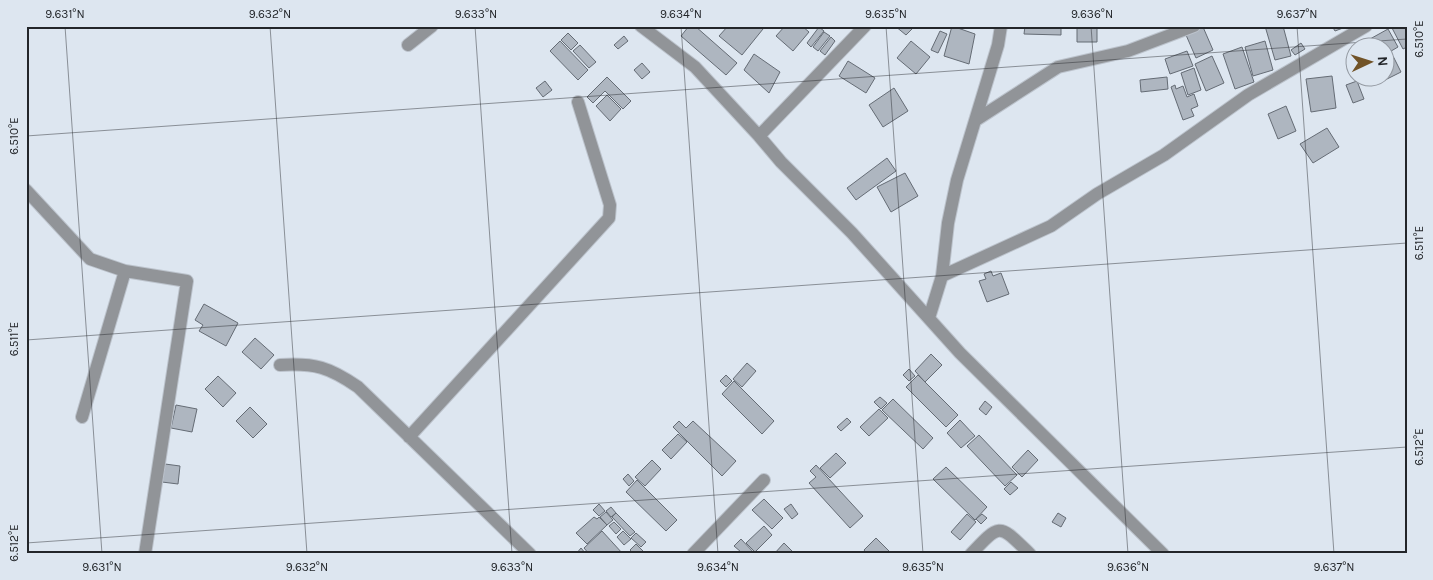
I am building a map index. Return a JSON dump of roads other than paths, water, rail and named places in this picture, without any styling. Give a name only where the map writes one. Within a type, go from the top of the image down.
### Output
[{"type":"street","points":[[408,46],[432,26]]},
{"type":"street","points":[[641,26],[694,67],[781,162],[852,233],[966,360],[1163,554]]},
{"type":"street","points":[[759,136],[865,26]]},
{"type":"street","points":[[929,318],[942,276],[948,223],[958,180],[1001,26]]},
{"type":"street","points":[[976,120],[1058,67],[1128,51],[1194,26]]},
{"type":"street","points":[[942,276],[1051,226],[1097,194],[1164,155],[1248,95],[1366,26]]},
{"type":"street","points":[[409,437],[609,218],[610,205],[578,102]]},
{"type":"street","points":[[26,190],[90,259],[126,271],[186,281],[145,554]]},
{"type":"street","points":[[82,417],[126,271]]},
{"type":"street","points":[[280,365],[312,364],[358,387],[530,554]]},
{"type":"street","points":[[694,554],[764,480]]},
{"type":"street","points":[[971,554],[991,532],[1002,530],[1008,532],[1030,554]]}]
